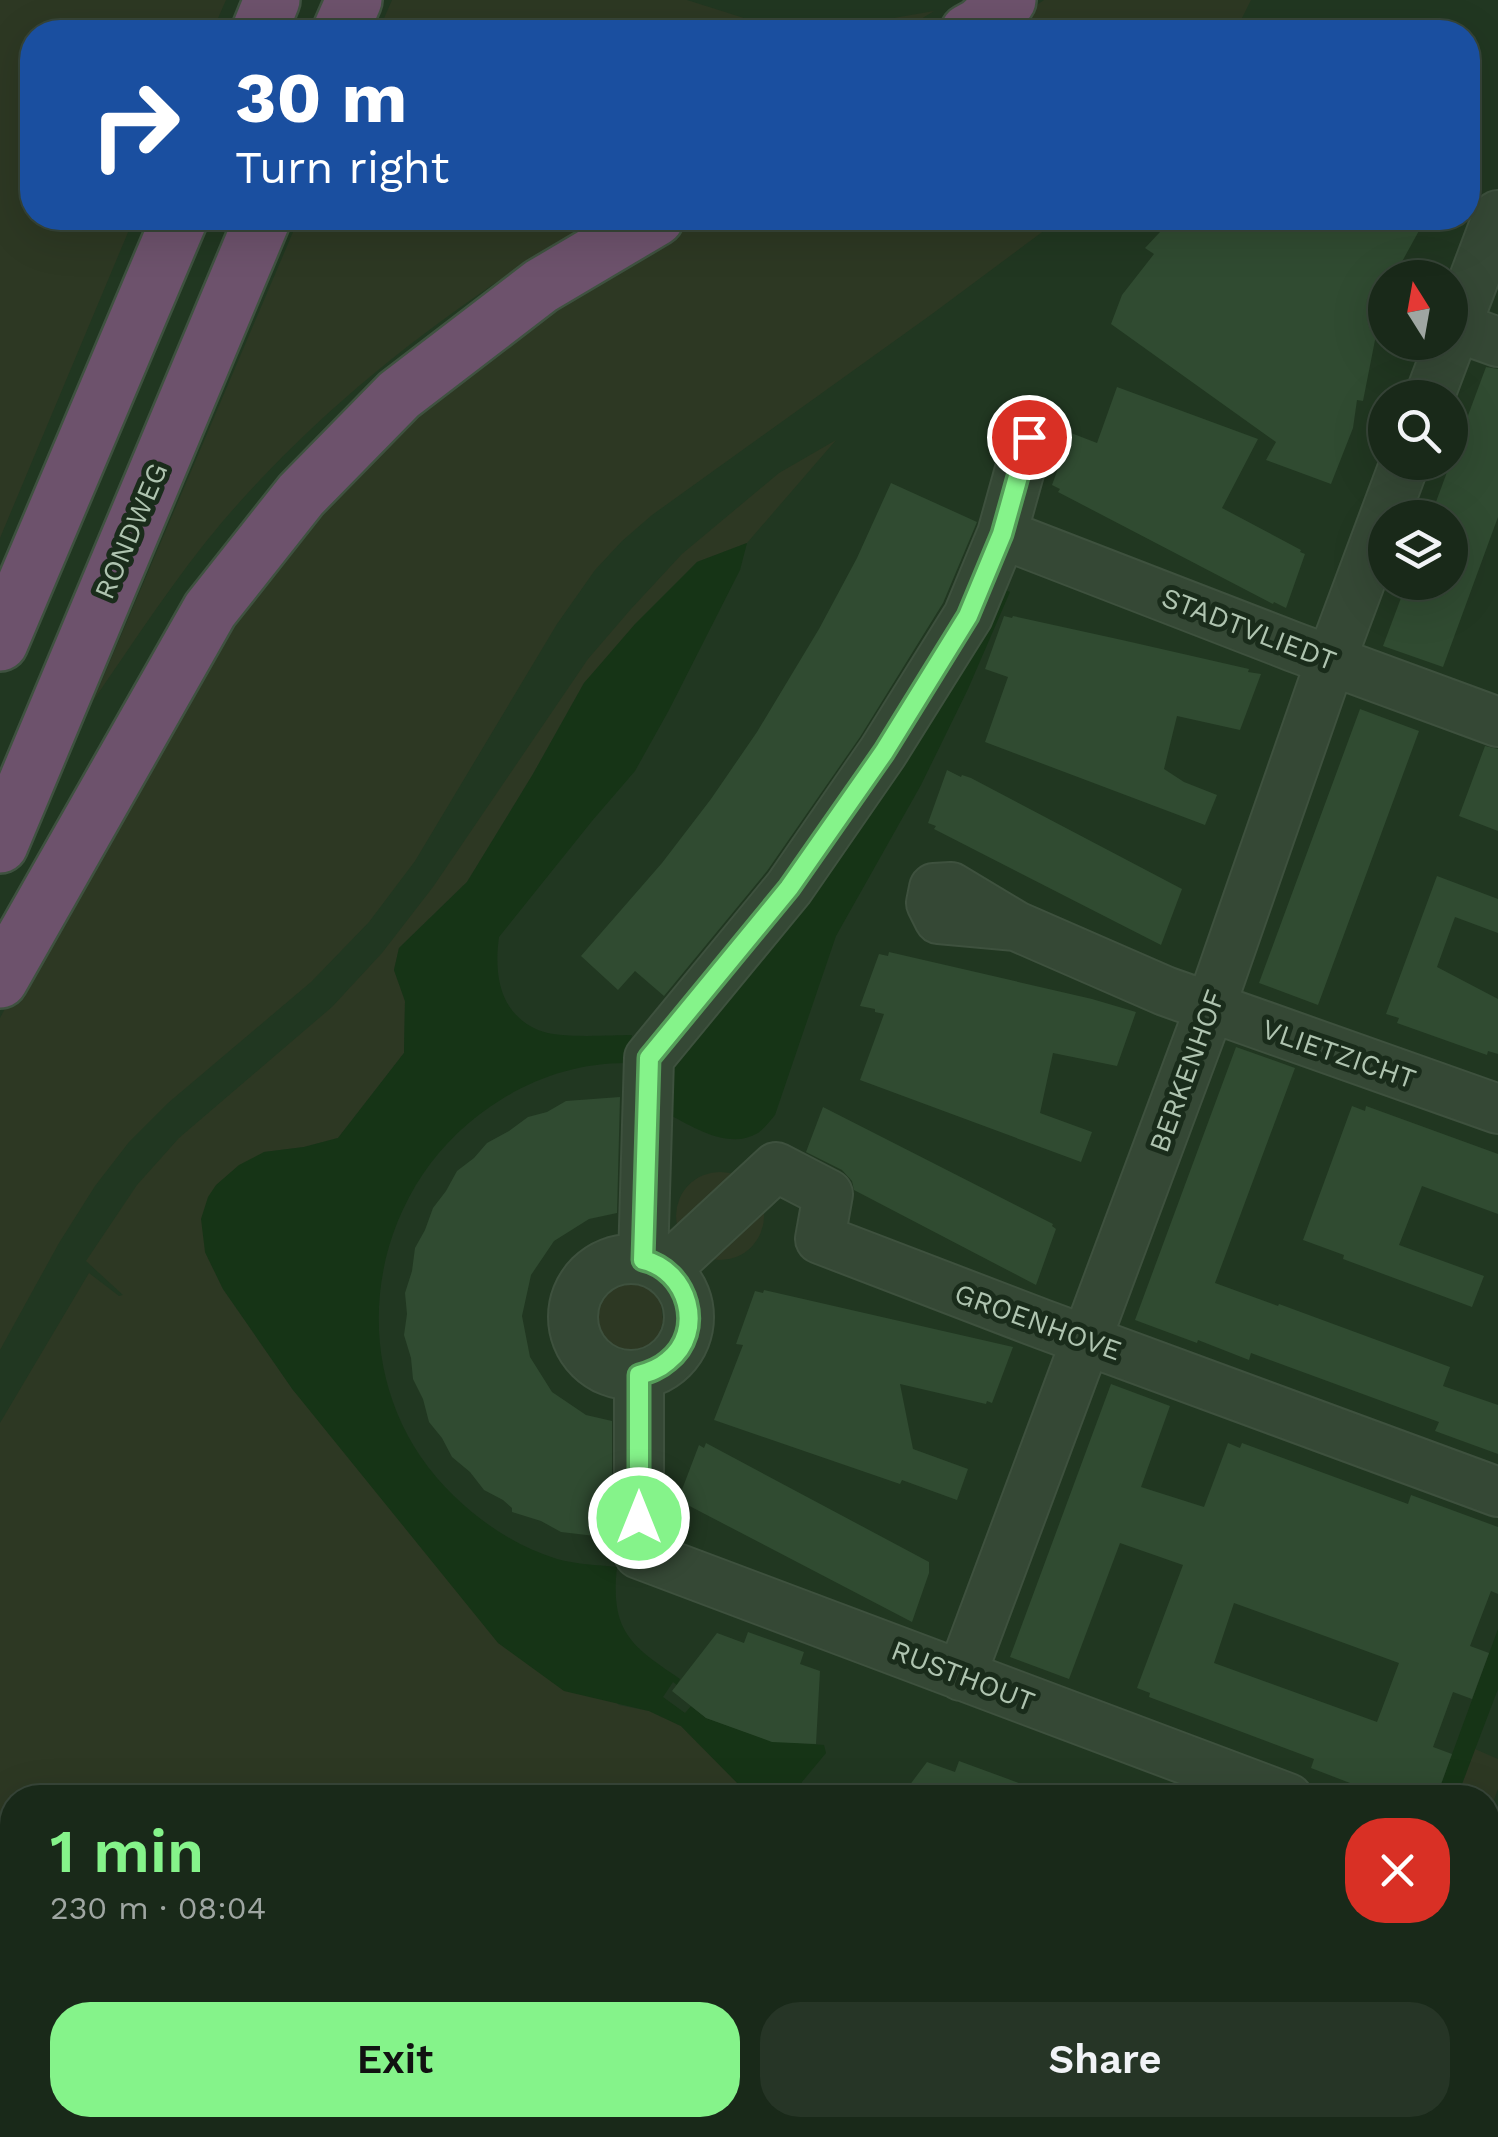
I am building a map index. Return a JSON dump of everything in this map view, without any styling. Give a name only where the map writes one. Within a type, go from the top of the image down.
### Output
[{"type":"highway","points":[[986,20],[1008,0]]},
{"type":"highway","points":[[0,644],[175,230]]},
{"type":"highway","name":"RONDWEG","points":[[0,845],[258,230]]},
{"type":"highway","points":[[0,980],[210,610],[301,495],[398,396],[540,286],[636,230]]},
{"type":"street","points":[[1443,380],[1477,335],[1498,215]]},
{"type":"street","points":[[654,1265],[647,1139],[649,1058],[789,888],[884,752],[968,616],[1002,534],[1029,437]]},
{"type":"street","name":"BERKENHOF","points":[[960,1676],[1210,1008],[1397,480]]},
{"type":"street","name":"STADTVLIEDT","points":[[1002,534],[1498,722]]},
{"type":"street","name":"VLIETZICHT","points":[[1016,926],[1165,991],[1498,1110]]},
{"type":"street","name":"GROENHOVE","points":[[654,1265],[776,1167],[828,1194],[820,1240],[1498,1492]]},
{"type":"street","points":[[627,1259],[654,1265],[674,1277],[684,1291],[689,1309],[688,1327],[672,1359],[657,1370],[639,1375],[623,1376],[595,1364],[576,1338],[573,1323],[573,1308],[586,1279],[612,1262],[627,1259]]},
{"type":"street","name":"RUSTHOUT","points":[[639,1375],[638,1554],[1253,1785]]},
{"type":"shaded area","points":[[0,0],[226,0],[217,20],[20,20],[20,230],[129,230],[0,538]]},
{"type":"shaded area","points":[[392,0],[687,0],[757,20],[383,20]]},
{"type":"shaded area","points":[[1044,0],[1251,0],[1241,20],[1014,20]]},
{"type":"shaded area","points":[[934,11],[919,20],[882,20]]},
{"type":"shaded area","points":[[294,230],[583,230],[478,295],[399,353],[325,416],[205,543],[93,701]]},
{"type":"shaded area","points":[[668,230],[1045,230],[652,515],[622,541],[595,570],[557,624],[415,861],[369,922],[311,982],[168,1103],[129,1142],[59,1243],[0,1350],[0,1018],[116,801],[313,501],[535,309]]},
{"type":"shaded area","points":[[836,440],[747,543],[697,562],[584,683],[467,882],[399,948],[394,970],[405,1001],[404,1053],[338,1138],[264,1152],[205,1252],[223,1289],[293,1390],[619,1705],[649,1711],[681,1726],[739,1785],[0,1785],[0,1423],[89,1273],[119,1296],[123,1295],[86,1261],[137,1185],[179,1138],[332,1007],[382,953],[433,887],[588,659],[631,609],[682,554],[779,473]]},
{"type":"shaded area","points":[[747,543],[740,570],[635,771],[499,937],[499,978],[515,1014],[547,1033],[632,1035],[625,1063],[577,1068],[531,1084],[502,1099],[455,1135],[419,1180],[394,1231],[381,1286],[380,1342],[391,1397],[416,1449],[454,1496],[489,1525],[529,1548],[564,1561],[617,1567],[617,1607],[628,1635],[648,1657],[680,1679],[677,1685],[673,1682],[663,1697],[685,1713],[691,1706],[706,1718],[771,1741],[824,1745],[826,1753],[801,1785],[739,1785],[681,1726],[649,1711],[564,1691],[498,1643],[293,1390],[223,1289],[205,1252],[201,1219],[216,1185],[239,1165],[264,1152],[338,1138],[404,1053],[405,1001],[394,970],[399,948],[467,882],[584,683],[697,562]]},
{"type":"shaded area","points":[[1000,587],[1010,592],[968,689],[921,785],[836,936],[775,1115],[758,1133],[735,1139],[710,1135],[666,1113],[666,1073]]},
{"type":"shaded area","points":[[720,1172],[745,1179],[757,1191],[764,1216],[757,1241],[745,1253],[720,1260],[695,1253],[683,1241],[676,1216],[683,1191],[695,1179]]},
{"type":"shaded area","points":[[629,1275],[661,1287],[670,1301],[661,1305],[663,1321],[658,1337],[665,1343],[645,1356],[618,1358],[603,1350],[593,1338],[588,1323],[589,1307],[609,1281]]},
{"type":"shaded area","points":[[1498,1629],[1498,1689],[1462,1785],[1441,1785]]},
{"type":"shaded area","points":[[1475,1749],[1498,1759],[1498,1785],[1462,1785]]},
{"type":"building","points":[[1161,230],[1419,230],[1403,260],[1368,260],[1368,360],[1371,360],[1363,401],[1357,400],[1353,428],[1331,484],[1266,460],[1276,442],[1111,324],[1122,295],[1154,254],[1145,248]]},
{"type":"building","points":[[1486,367],[1498,369],[1498,517],[1468,599],[1468,500],[1437,500],[1444,480],[1468,480],[1468,416]]},
{"type":"building","points":[[1117,387],[1258,439],[1222,508],[1305,554],[1286,608],[1058,492],[1060,489],[1052,485],[1071,433],[1097,443]]},
{"type":"building","points":[[891,483],[977,522],[943,603],[860,737],[767,871],[664,996],[635,971],[618,990],[581,956],[662,863],[757,732],[819,629]]},
{"type":"building","points":[[1400,600],[1468,600],[1443,667],[1383,646]]},
{"type":"building","points":[[1004,616],[1261,674],[1240,730],[1177,716],[1164,769],[1217,795],[1205,825],[985,742],[1008,677],[985,669]]},
{"type":"building","points":[[1360,709],[1419,731],[1318,1005],[1259,983]]},
{"type":"building","points":[[1485,746],[1498,749],[1498,831],[1459,816]]},
{"type":"building","points":[[947,770],[971,778],[1182,889],[1161,945],[934,829],[936,826],[928,823]]},
{"type":"building","points":[[1437,876],[1498,899],[1498,933],[1455,917],[1437,967],[1498,999],[1498,1054],[1488,1051],[1487,1055],[1397,1023],[1399,1018],[1386,1014]]},
{"type":"building","points":[[889,952],[1136,1012],[1117,1066],[1053,1053],[1040,1113],[1092,1132],[1081,1162],[860,1080],[884,1014],[860,1006],[879,954],[888,956]]},
{"type":"building","points":[[1236,1047],[1295,1068],[1215,1283],[1450,1367],[1443,1386],[1498,1405],[1498,1454],[1435,1431],[1439,1422],[1251,1353],[1249,1360],[1135,1320]]},
{"type":"building","points":[[620,1097],[617,1213],[589,1219],[554,1241],[531,1275],[522,1316],[530,1357],[552,1392],[586,1415],[612,1421],[612,1538],[561,1532],[512,1512],[503,1500],[484,1490],[452,1457],[429,1422],[413,1379],[404,1335],[405,1293],[415,1248],[433,1208],[457,1171],[487,1143],[528,1117],[566,1101]]},
{"type":"building","points":[[1352,1106],[1365,1111],[1366,1106],[1498,1154],[1498,1214],[1422,1186],[1399,1245],[1484,1276],[1472,1307],[1303,1240]]},
{"type":"building","points":[[823,1107],[1053,1224],[1056,1229],[1036,1285],[854,1190],[842,1170],[806,1152]]},
{"type":"building","points":[[755,1291],[1013,1347],[992,1403],[900,1384],[913,1449],[968,1469],[957,1500],[714,1420],[743,1345],[736,1344]]},
{"type":"building","points":[[1111,1384],[1170,1406],[1141,1487],[1204,1507],[1228,1443],[1240,1448],[1242,1443],[1408,1504],[1411,1495],[1498,1527],[1498,1594],[1491,1591],[1470,1646],[1489,1653],[1472,1699],[1453,1692],[1433,1747],[1452,1754],[1441,1785],[1355,1785],[1311,1768],[1314,1759],[1149,1697],[1150,1693],[1137,1688],[1183,1565],[1120,1543],[1069,1679],[1010,1657]],"holes":[[[1234,1603],[1399,1663],[1377,1722],[1214,1663]]]},
{"type":"building","points":[[706,1443],[929,1562],[912,1622],[678,1500],[699,1445],[704,1448]]},
{"type":"building","points":[[748,1632],[804,1652],[800,1664],[820,1671],[816,1744],[772,1742],[706,1718],[672,1691],[717,1633],[744,1643]]},
{"type":"building","points":[[959,1761],[1024,1785],[910,1785],[927,1762],[955,1772]]},
{"type":"route","points":[[639,1518],[639,1375],[657,1370],[672,1359],[688,1327],[689,1309],[684,1291],[674,1277],[655,1263],[643,1260],[649,1058],[789,888],[884,752],[968,616],[1002,534],[1029,437]]}]
